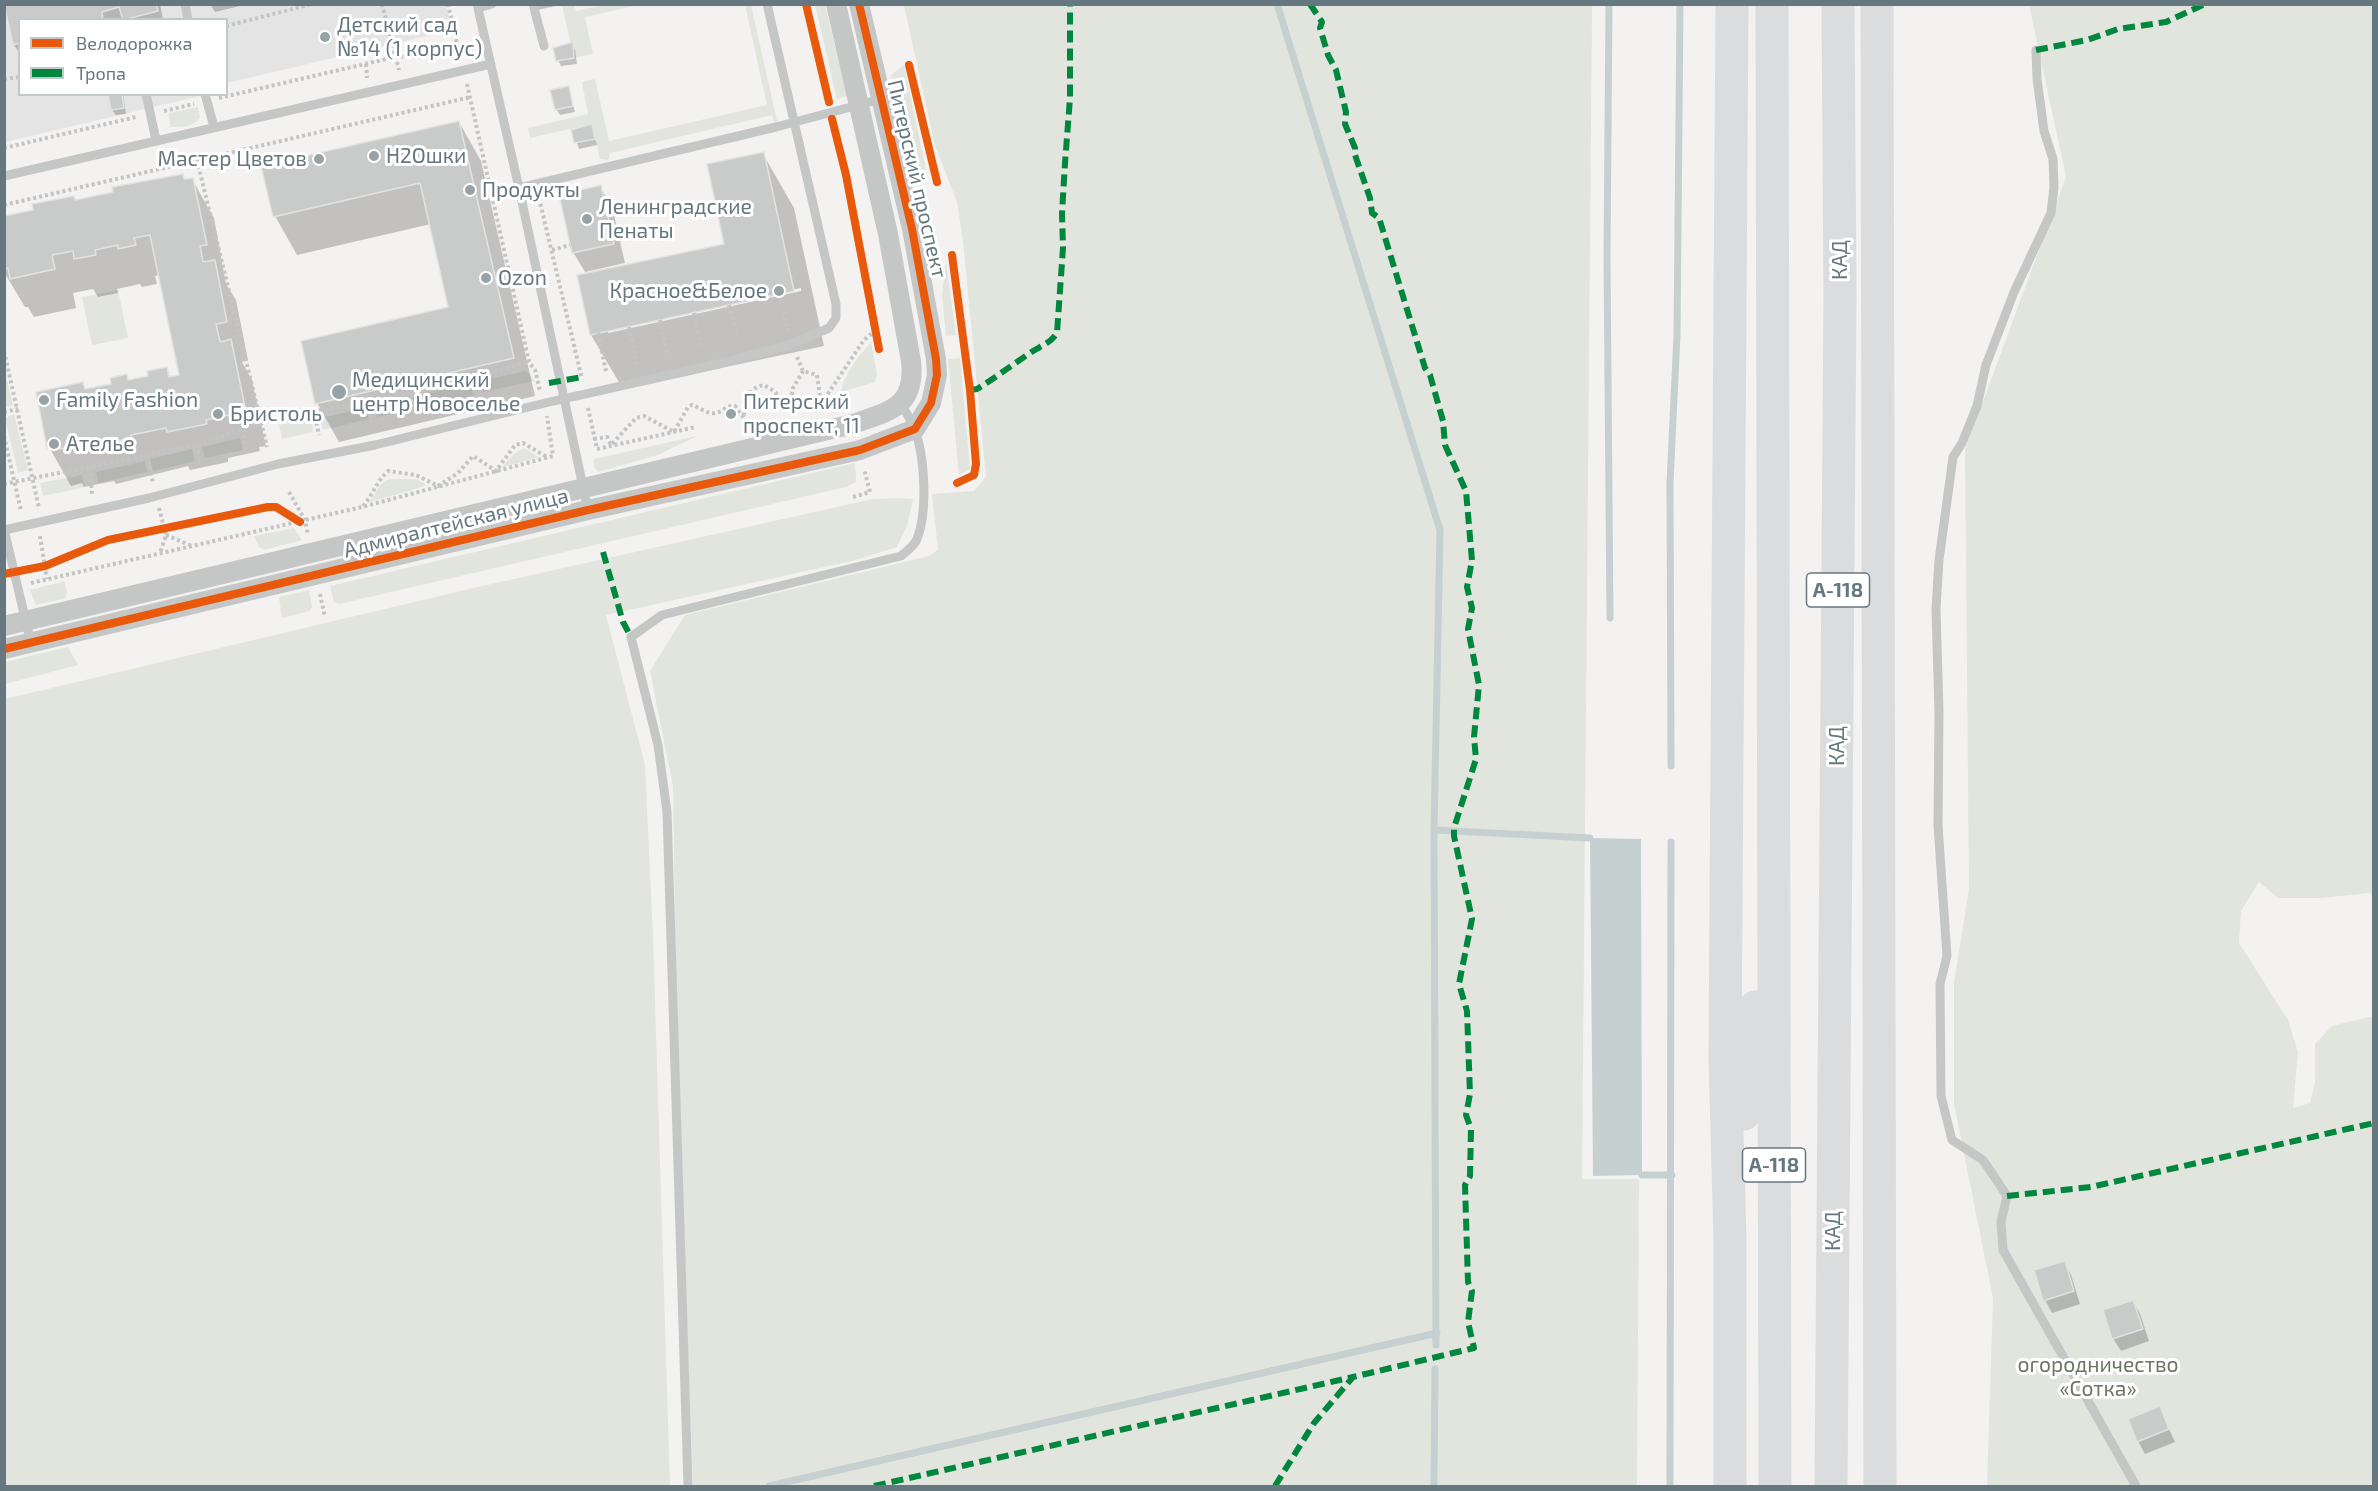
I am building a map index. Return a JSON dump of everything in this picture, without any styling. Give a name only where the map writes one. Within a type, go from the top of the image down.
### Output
[{"type":"highway","points":[[1730,1486],[1730,1240],[1725,1058],[1732,4]]},
{"type":"highway","name":"А-118","points":[[1772,4],[1775,1486]]},
{"type":"highway","name":"КАД","points":[[1832,1486],[1840,297],[1838,4]]},
{"type":"highway","points":[[1840,297],[1864,4]]},
{"type":"highway","points":[[1877,4],[1880,1486]]},
{"type":"highway","points":[[1730,1240],[1773,844]]},
{"type":"street","name":"Питерский проспект","points":[[836,4],[888,234],[911,361],[913,377],[910,391],[901,403]]},
{"type":"street","name":"Питерский проспект","points":[[859,4],[912,229],[936,359],[937,375],[932,403],[915,429]]},
{"type":"street","name":"Адмиралтейская улица","points":[[4,626],[854,424],[879,415],[901,403]]},
{"type":"street","name":"Адмиралтейская улица","points":[[4,649],[588,510],[860,450],[915,429]]},
{"type":"lane","points":[[492,4],[478,6],[588,510]]},
{"type":"lane","points":[[533,4],[544,46]]},
{"type":"lane","points":[[31,643],[5,530],[149,498],[278,464],[375,445],[771,350],[792,344],[829,328],[836,318],[836,304],[767,4]]},
{"type":"lane","points":[[2036,50],[2037,79],[2044,130],[2053,159],[2054,187],[2051,213],[2014,292],[1986,364],[1977,406],[1953,457],[1939,560],[1936,609],[1940,713],[1938,825],[1947,956],[1940,984],[1941,1096],[1952,1140],[1983,1160],[2007,1196],[2001,1222],[2003,1250],[2136,1486]]},
{"type":"lane","points":[[4,176],[490,64]]},
{"type":"lane","points":[[146,96],[156,140]]},
{"type":"lane","points":[[203,98],[214,127]]},
{"type":"lane","points":[[519,188],[795,122],[881,99]]},
{"type":"lane","points":[[688,1486],[667,812],[658,745],[631,637],[662,615],[902,556],[917,541],[921,525],[923,485],[921,457],[915,429],[901,403]]},
{"type":"path","points":[[228,25],[312,4]]},
{"type":"path","points":[[382,4],[400,72]]},
{"type":"path","points":[[228,96],[395,57],[460,57],[448,4]]},
{"type":"path","points":[[806,4],[829,102]]},
{"type":"path","points":[[366,64],[367,80]]},
{"type":"path","points":[[909,65],[937,182]]},
{"type":"path","points":[[463,79],[469,86],[529,362],[535,370],[540,389]]},
{"type":"path","points":[[215,99],[228,96]]},
{"type":"path","points":[[4,206],[471,97]]},
{"type":"path","points":[[162,111],[203,98]]},
{"type":"path","points":[[4,148],[143,116]]},
{"type":"path","points":[[832,119],[846,175],[879,349]]},
{"type":"path","points":[[197,160],[267,447]]},
{"type":"path","points":[[535,183],[582,380]]},
{"type":"path","points":[[552,250],[570,245]]},
{"type":"path","points":[[952,255],[970,390],[976,464],[974,475],[957,483]]},
{"type":"path","points":[[780,294],[788,328]]},
{"type":"path","points":[[729,305],[737,340]]},
{"type":"path","points":[[694,313],[701,348]]},
{"type":"path","points":[[660,320],[668,356]]},
{"type":"path","points":[[629,327],[637,364]]},
{"type":"path","points":[[803,371],[817,375],[821,404],[864,340],[875,331]]},
{"type":"path","points":[[598,333],[606,371]]},
{"type":"path","points":[[4,351],[39,506]]},
{"type":"path","points":[[797,357],[803,371]]},
{"type":"path","points":[[4,484],[14,480],[196,445],[260,423],[314,411],[369,403],[529,362]]},
{"type":"path","points":[[674,432],[688,407],[692,405],[707,412],[717,413],[729,406],[735,406],[744,418],[743,405],[746,397],[759,386],[764,385],[774,391],[789,409],[793,388],[803,371]]},
{"type":"path","points":[[475,377],[479,398]]},
{"type":"path","points":[[412,393],[416,413]]},
{"type":"path","points":[[587,402],[597,449],[696,427]]},
{"type":"path","points":[[369,403],[372,422]]},
{"type":"path","points":[[29,584],[362,507],[553,456],[546,408]]},
{"type":"path","points":[[4,412],[18,409]]},
{"type":"path","points":[[314,411],[319,435]]},
{"type":"path","points":[[611,445],[636,418],[644,416],[674,432]]},
{"type":"path","points":[[242,429],[247,453]]},
{"type":"path","points":[[4,436],[25,526]]},
{"type":"path","points":[[594,439],[607,437],[611,445]]},
{"type":"path","points":[[496,471],[515,445],[523,443],[547,457]]},
{"type":"path","points":[[196,445],[200,462]]},
{"type":"path","points":[[147,454],[151,477]]},
{"type":"path","points":[[438,486],[458,472],[473,456],[496,471]]},
{"type":"path","points":[[853,497],[870,492],[862,460]]},
{"type":"path","points":[[90,467],[92,494]]},
{"type":"path","points":[[362,507],[388,471],[416,475],[438,486]]},
{"type":"path","points":[[289,492],[309,543]]},
{"type":"path","points":[[160,554],[165,531],[161,514]]},
{"type":"path","points":[[293,516],[302,521]]},
{"type":"path","points":[[165,531],[176,525]]},
{"type":"path","points":[[38,530],[47,580]]},
{"type":"path","points":[[153,530],[165,531],[192,546]]},
{"type":"path","points":[[14,573],[45,566],[55,561]]},
{"type":"path","points":[[319,587],[325,617]]},
{"type":"shaded area","name":"Детский сад №14 (1 корпус)","points":[[4,5],[446,5],[452,30],[228,83],[228,18],[18,18],[18,96],[197,96],[5,142]]},
{"type":"shaded area","points":[[1590,838],[1641,839],[1642,1175],[1593,1176]]},
{"type":"green space","points":[[562,5],[574,5],[576,11],[604,5],[638,5],[585,17],[593,54],[574,58]]},
{"type":"green space","points":[[745,5],[751,5],[777,121],[775,126],[772,115],[610,153],[607,160],[600,159],[592,124],[530,138],[528,128],[588,114],[582,82],[595,79],[609,141],[767,105]]},
{"type":"green space","points":[[815,5],[825,5],[847,96],[837,99]]},
{"type":"green space","points":[[904,5],[1592,5],[1582,1179],[1639,1179],[1637,1486],[693,1486],[677,1060],[673,786],[650,671],[685,615],[929,556],[938,550],[932,494],[974,491],[986,477],[963,241],[957,202],[935,146]]},
{"type":"green space","name":"огородничество «Сотка»","points":[[2029,5],[2373,5],[2373,896],[2370,893],[2321,898],[2278,898],[2259,882],[2241,911],[2239,943],[2288,1020],[2298,1052],[2293,1108],[2310,1103],[2315,1082],[2315,1044],[2332,1026],[2373,1016],[2373,1486],[1987,1486],[1993,1298],[1954,1104],[1954,983],[1969,889],[1965,450],[2066,177]]},
{"type":"green space","points":[[904,65],[928,179],[925,180],[905,135],[891,75]]},
{"type":"green space","points":[[198,107],[200,118],[193,124],[170,127],[169,113]]},
{"type":"green space","points":[[946,262],[956,335],[946,336],[942,295]]},
{"type":"green space","points":[[118,290],[128,338],[92,345],[82,297]]},
{"type":"green space","points":[[871,342],[877,375],[875,382],[841,392],[849,372]]},
{"type":"green space","points":[[960,358],[970,469],[959,475],[948,359]]},
{"type":"green space","points":[[4,368],[13,405],[5,407],[4,407]]},
{"type":"green space","points":[[526,371],[534,381],[483,392],[480,381]]},
{"type":"green space","points":[[470,383],[473,395],[418,408],[415,396]]},
{"type":"green space","points":[[409,398],[411,410],[377,417],[375,405]]},
{"type":"green space","points":[[366,408],[369,419],[323,430],[320,418]]},
{"type":"green space","points":[[14,414],[28,470],[18,473],[5,418]]},
{"type":"green space","points":[[311,418],[313,432],[282,439],[279,425]]},
{"type":"green space","points":[[697,436],[658,455],[598,472],[594,467],[594,459]]},
{"type":"green space","points":[[240,438],[243,450],[205,458],[202,447]]},
{"type":"green space","points":[[524,448],[539,457],[502,467],[515,453]]},
{"type":"green space","points":[[192,449],[195,461],[153,471],[150,459]]},
{"type":"green space","points":[[145,461],[147,472],[98,483],[96,472]]},
{"type":"green space","points":[[855,463],[856,482],[846,487],[339,604],[334,602],[330,586]]},
{"type":"green space","points":[[82,475],[85,487],[43,496],[40,483]]},
{"type":"green space","points":[[389,479],[415,479],[424,483],[425,486],[370,502],[380,485]]},
{"type":"green space","points":[[873,499],[913,499],[908,523],[897,547],[852,561],[606,615],[645,765],[653,936],[670,1486],[5,1486],[5,699],[469,589]]},
{"type":"green space","points":[[294,528],[302,540],[264,550],[259,547],[254,536]]},
{"type":"green space","points":[[64,581],[67,590],[66,598],[36,605],[30,590]]},
{"type":"green space","points":[[309,590],[312,607],[310,611],[282,618],[279,597]]},
{"type":"green space","points":[[68,647],[78,665],[5,684],[5,662]]},
{"type":"building","points":[[4,4],[156,4],[158,11],[122,18],[119,7],[102,12],[103,18],[18,18],[18,44],[13,45]]},
{"type":"building","points":[[573,42],[574,58],[556,61],[553,48]]},
{"type":"building","points":[[569,86],[573,106],[555,110],[550,90]]},
{"type":"building","points":[[108,96],[122,96],[124,108],[111,110]]},
{"type":"building","points":[[459,121],[514,358],[315,404],[301,341],[448,307],[420,183],[273,217],[261,166]]},
{"type":"building","points":[[592,124],[595,139],[574,143],[571,130]]},
{"type":"building","points":[[764,152],[794,291],[590,335],[577,275],[724,244],[707,164]]},
{"type":"building","points":[[183,174],[184,179],[193,178],[207,245],[200,246],[203,262],[215,260],[227,322],[216,324],[220,342],[231,339],[245,407],[238,409],[239,413],[206,420],[207,424],[167,432],[166,428],[92,446],[91,443],[60,449],[60,445],[47,448],[36,392],[83,382],[85,389],[111,384],[110,378],[127,374],[128,380],[148,376],[147,371],[167,367],[169,377],[179,375],[150,235],[134,238],[136,245],[118,249],[118,245],[95,250],[96,255],[74,259],[73,251],[52,255],[55,269],[10,279],[8,268],[4,269],[4,216],[33,210],[32,204],[74,196],[75,200],[113,192],[112,187]]},
{"type":"building","name":"Ленинградские Пенаты","points":[[601,185],[614,244],[572,253],[559,195]]},
{"type":"building","points":[[2065,1261],[2074,1291],[2043,1301],[2034,1270]]},
{"type":"building","points":[[2133,1300],[2143,1329],[2112,1339],[2103,1310]]},
{"type":"building","points":[[2160,1406],[2169,1429],[2137,1442],[2128,1419]]},
{"type":"waterway","points":[[1277,4],[1440,530],[1434,830],[1436,1345]]},
{"type":"waterway","points":[[1609,4],[1607,257],[1610,618]]},
{"type":"waterway","points":[[1671,766],[1670,483],[1677,335],[1680,4]]},
{"type":"waterway","points":[[1434,830],[1590,838]]},
{"type":"waterway","points":[[1670,1486],[1671,842]]},
{"type":"waterway","points":[[1642,1175],[1672,1175]]},
{"type":"waterway","points":[[769,1486],[1437,1333]]},
{"type":"waterway","points":[[1434,1486],[1435,1369]]},
{"type":"marked path","points":[[970,390],[984,385],[1048,342],[1057,333],[1070,98],[1070,4]]},
{"type":"marked path","points":[[1275,1486],[1314,1423],[1353,1377],[1474,1348],[1468,1322],[1472,1291],[1468,1282],[1465,1185],[1470,1176],[1471,1129],[1466,1115],[1470,1094],[1467,1011],[1459,984],[1472,919],[1454,836],[1454,828],[1476,759],[1474,737],[1479,685],[1468,629],[1472,608],[1467,587],[1472,560],[1466,491],[1445,445],[1443,421],[1430,375],[1425,368],[1379,218],[1372,213],[1370,198],[1355,155],[1355,148],[1345,124],[1346,112],[1336,70],[1328,55],[1320,28],[1322,22],[1310,4]]},
{"type":"marked path","points":[[2036,50],[2087,40],[2118,29],[2166,22],[2205,4]]},
{"type":"marked path","points":[[549,383],[582,377]]},
{"type":"marked path","points":[[603,552],[623,622],[631,637]]},
{"type":"marked path","points":[[2007,1196],[2091,1187],[2374,1123]]},
{"type":"marked path","points":[[874,1486],[1353,1377]]},
{"type":"cycle path","points":[[806,4],[829,102]]},
{"type":"cycle path","points":[[4,649],[588,510],[860,450],[915,429],[931,403],[937,375],[936,359],[912,229],[859,4]]},
{"type":"cycle path","points":[[909,65],[937,182]]},
{"type":"cycle path","points":[[832,119],[846,175],[879,349]]},
{"type":"cycle path","points":[[952,255],[970,390],[976,464],[974,475],[957,483]]},
{"type":"cycle path","points":[[4,574],[45,566],[108,540],[268,507],[276,507],[300,522]]},
{"type":"place","name":"Детский сад №14 (1 корпус)","points":[[325,37]]},
{"type":"place","name":"H2Oшки","points":[[374,156]]},
{"type":"place","name":"Мастер Цветов","points":[[319,159]]},
{"type":"place","name":"Продукты","points":[[470,190]]},
{"type":"place","name":"Ленинградские Пенаты","points":[[587,219]]},
{"type":"place","name":"Ozon","points":[[486,278]]},
{"type":"place","name":"Красное&Белое","points":[[779,291]]},
{"type":"place","name":"Медицинский центр Новоселье","points":[[339,392]]},
{"type":"place","name":"Family Fashion","points":[[44,400]]},
{"type":"place","name":"Бристоль","points":[[218,414]]},
{"type":"place","name":"Питерский проспект, 11","points":[[731,414]]},
{"type":"place","name":"Ателье","points":[[54,444]]}]
